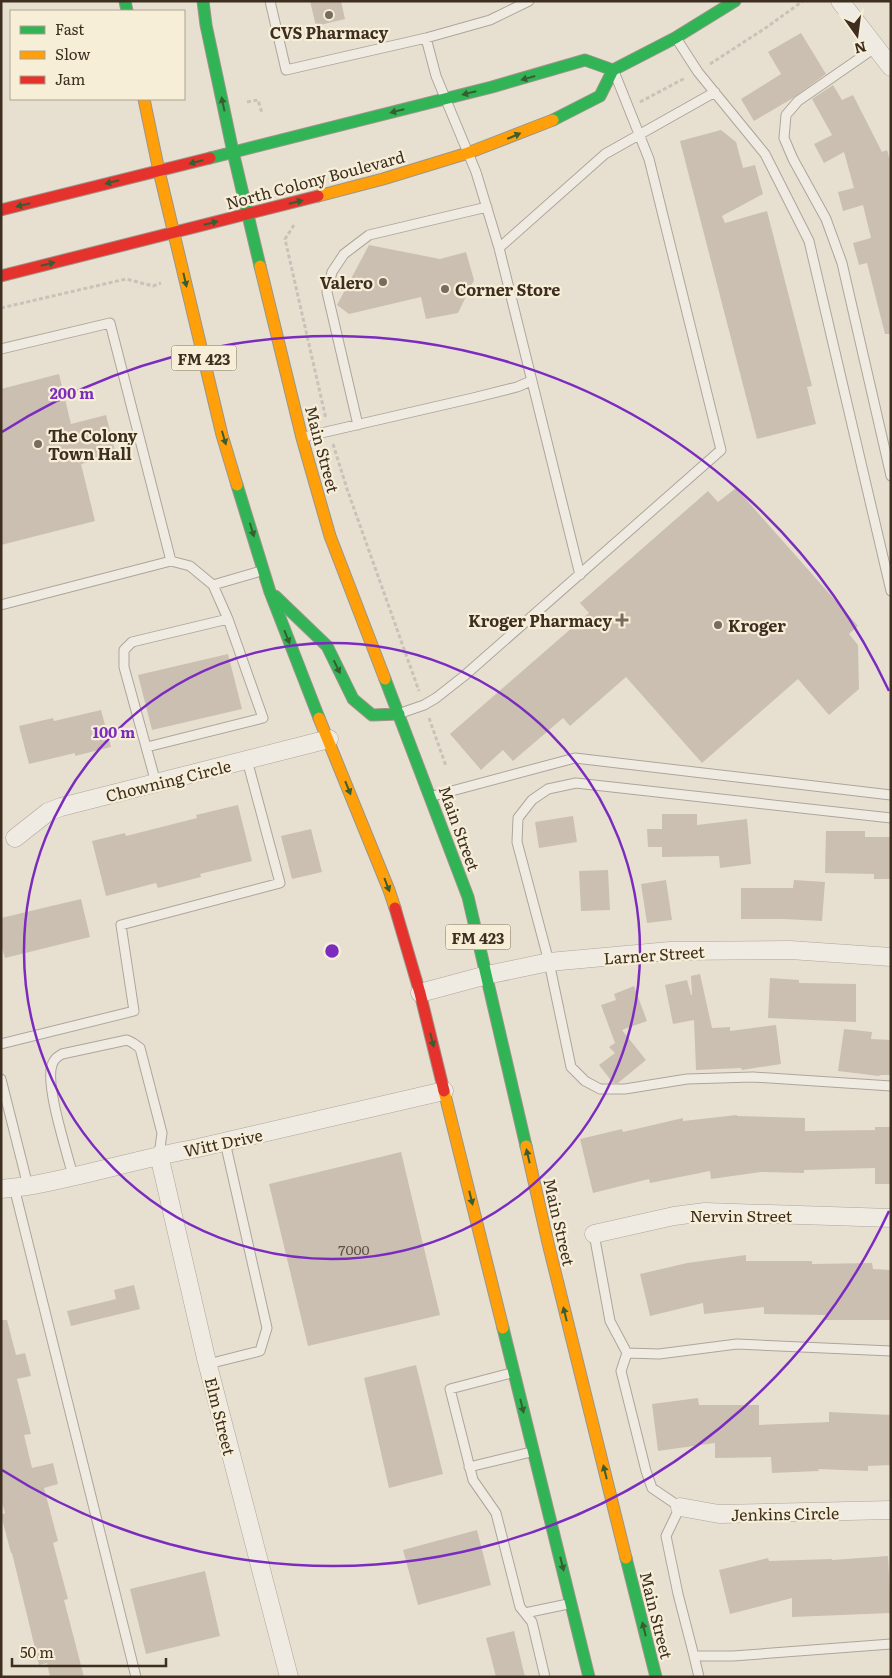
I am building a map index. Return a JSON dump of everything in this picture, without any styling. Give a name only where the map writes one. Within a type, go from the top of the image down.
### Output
[{"type":"main road","name":"Main Street","points":[[203,1],[206,25],[233,152],[302,438],[330,536],[468,897],[548,1243],[656,1677]]},
{"type":"main road","points":[[1,210],[445,99],[585,60],[613,70],[675,38],[711,12],[734,1]]},
{"type":"main road","name":"North Colony Boulevard","points":[[1,276],[383,179],[468,153],[562,116],[600,96],[613,70]]},
{"type":"main road","name":"FM 423","points":[[144,100],[159,171],[222,434],[270,592],[389,890],[420,993],[589,1677]]},
{"type":"main road","points":[[270,592],[327,646],[353,699],[372,715],[399,714]]},
{"type":"street","points":[[840,1],[891,67]]},
{"type":"street","name":"Chowning Circle","points":[[15,838],[48,812],[61,807],[329,740]]},
{"type":"street","name":"Larner Street","points":[[420,993],[487,975],[549,962],[670,951],[790,950],[891,957]]},
{"type":"street","name":"Witt Drive","points":[[14,1187],[73,1176],[444,1091]]},
{"type":"street","name":"Elm Street","points":[[158,1155],[208,1364],[288,1677]]},
{"type":"street","name":"Nervin Street","points":[[594,1234],[674,1216],[705,1212],[891,1218]]},
{"type":"street","name":"Jenkins Circle","points":[[680,1507],[718,1514],[891,1510]]},
{"type":"lane","points":[[270,1],[286,70],[426,38],[490,20],[529,1]]},
{"type":"lane","points":[[426,38],[436,76],[476,172],[499,248],[580,575]]},
{"type":"lane","points":[[675,38],[698,72],[765,154],[809,241],[891,591]]},
{"type":"lane","points":[[876,47],[798,101],[786,115],[784,138],[793,159],[826,219],[842,262],[891,476]]},
{"type":"lane","points":[[399,714],[424,705],[436,698],[464,676],[721,450],[656,189],[640,134],[613,70]]},
{"type":"lane","points":[[499,248],[605,154],[715,92]]},
{"type":"lane","points":[[358,425],[327,292],[332,272],[344,254],[369,235],[487,207]]},
{"type":"lane","points":[[1,349],[110,323],[171,561]]},
{"type":"lane","points":[[302,438],[473,398],[517,387],[532,381]]},
{"type":"lane","points":[[1,604],[171,561],[190,566],[213,585],[228,619],[263,718],[147,747]]},
{"type":"lane","points":[[213,585],[264,570]]},
{"type":"lane","points":[[156,783],[124,666],[124,650],[132,642],[228,619]]},
{"type":"lane","points":[[431,797],[575,758],[891,795]]},
{"type":"lane","points":[[1,1044],[134,1011],[121,925],[280,882],[247,760]]},
{"type":"lane","points":[[891,818],[576,783],[548,790],[532,800],[518,818],[517,842],[549,962],[570,1067],[585,1081],[600,1089],[626,1089],[687,1080],[752,1078],[891,1086]]},
{"type":"lane","points":[[73,1176],[51,1091],[50,1075],[52,1065],[55,1058],[62,1054],[126,1040],[140,1048],[162,1133],[158,1155]]},
{"type":"lane","points":[[1,1079],[14,1187],[136,1677]]},
{"type":"lane","points":[[208,1364],[260,1351],[267,1328],[225,1142]]},
{"type":"lane","points":[[594,1234],[610,1322],[628,1353]]},
{"type":"lane","points":[[628,1353],[660,1354],[737,1344],[891,1351]]},
{"type":"lane","points":[[628,1353],[621,1371],[646,1471],[652,1488],[680,1507],[666,1536],[678,1594],[699,1677]]},
{"type":"lane","points":[[514,1372],[450,1389],[473,1480],[496,1513],[520,1607],[532,1622],[545,1677]]},
{"type":"lane","points":[[470,1467],[534,1452]]},
{"type":"lane","points":[[525,1613],[571,1603]]},
{"type":"lane","points":[[694,1656],[732,1656],[891,1644]]},
{"type":"path","points":[[629,108],[698,72],[803,1]]},
{"type":"path","points":[[245,103],[258,100],[262,113]]},
{"type":"path","points":[[295,223],[285,239],[329,432],[347,489],[454,790]]},
{"type":"path","points":[[1,308],[126,279],[152,286],[161,283]]},
{"type":"building","name":"CVS Pharmacy","points":[[310,1],[341,1],[345,19],[316,26]]},
{"type":"building","points":[[801,33],[826,74],[793,98],[754,121],[741,99],[781,74],[768,52]]},
{"type":"building","points":[[833,85],[842,100],[853,95],[882,152],[887,150],[891,164],[891,334],[885,334],[867,263],[859,265],[853,243],[871,238],[863,205],[843,211],[838,192],[854,188],[844,152],[824,163],[814,144],[832,135],[812,99]]},
{"type":"building","points":[[721,130],[736,142],[743,168],[755,165],[763,194],[722,216],[725,223],[767,211],[812,386],[807,387],[816,424],[757,439],[680,141]]},
{"type":"building","points":[[369,245],[440,259],[466,252],[474,280],[458,313],[426,319],[421,297],[349,314],[337,305]]},
{"type":"building","name":"The Colony Town Hall","points":[[59,374],[71,424],[106,415],[116,455],[81,464],[95,521],[1,545],[1,389]]},
{"type":"building","name":"Kroger","points":[[736,488],[858,626],[849,634],[858,645],[859,689],[829,715],[798,679],[702,763],[626,677],[570,726],[563,718],[513,761],[503,750],[481,770],[450,734],[589,613],[580,603],[708,491],[718,502]]},
{"type":"building","points":[[228,654],[242,709],[152,730],[138,675]]},
{"type":"building","points":[[101,710],[111,747],[75,756],[75,753],[29,764],[19,726],[53,718],[54,721]]},
{"type":"building","points":[[238,805],[252,861],[200,874],[201,877],[158,888],[156,883],[106,896],[92,841],[125,833],[126,836],[197,818],[196,815]]},
{"type":"building","points":[[662,814],[697,814],[697,825],[747,819],[751,864],[720,868],[719,856],[662,857],[662,847],[648,847],[647,829],[662,829]]},
{"type":"building","points":[[573,816],[577,842],[539,848],[535,822]]},
{"type":"building","points":[[311,829],[322,872],[292,879],[281,836]]},
{"type":"building","points":[[826,831],[865,831],[865,837],[891,837],[891,879],[874,879],[874,874],[825,873]]},
{"type":"building","points":[[608,870],[610,910],[581,911],[579,871]]},
{"type":"building","points":[[666,880],[672,920],[647,923],[641,884]]},
{"type":"building","points":[[794,880],[825,882],[822,921],[741,919],[741,888],[793,888]]},
{"type":"building","points":[[81,899],[90,937],[5,958],[1,944],[1,918]]},
{"type":"building","points":[[700,974],[712,1028],[730,1027],[730,1031],[776,1025],[781,1064],[742,1070],[741,1068],[696,1070],[694,1020],[673,1024],[665,985],[687,980],[692,995],[691,976]]},
{"type":"building","points":[[770,978],[799,980],[799,983],[856,984],[856,1022],[768,1018]]},
{"type":"building","points":[[634,986],[647,1021],[622,1030],[646,1060],[618,1083],[613,1083],[599,1065],[615,1053],[609,1047],[615,1043],[601,1005],[616,1000],[614,994]]},
{"type":"building","points":[[844,1029],[872,1032],[871,1039],[891,1040],[891,1075],[879,1076],[838,1071]]},
{"type":"building","points":[[737,1115],[805,1118],[805,1131],[875,1130],[875,1127],[891,1127],[891,1184],[875,1184],[875,1168],[804,1170],[804,1173],[761,1172],[711,1179],[710,1171],[650,1183],[649,1179],[593,1193],[580,1139],[622,1129],[623,1132],[683,1118],[683,1121]]},
{"type":"building","points":[[401,1152],[440,1315],[308,1346],[269,1184]]},
{"type":"building","points":[[746,1255],[746,1261],[812,1261],[812,1264],[872,1263],[873,1269],[891,1270],[891,1320],[826,1320],[826,1315],[764,1314],[764,1307],[704,1314],[703,1303],[650,1316],[640,1274],[687,1263]]},
{"type":"building","points":[[134,1285],[140,1309],[71,1326],[67,1311],[116,1299],[114,1290]]},
{"type":"building","points":[[1,1320],[7,1320],[16,1355],[25,1353],[31,1376],[17,1379],[31,1434],[24,1435],[32,1468],[53,1463],[58,1484],[44,1488],[58,1541],[53,1543],[68,1599],[64,1600],[84,1677],[50,1677],[47,1663],[39,1665],[1,1515],[5,1513],[1,1499]]},
{"type":"building","points":[[416,1365],[443,1474],[389,1488],[364,1378]]},
{"type":"building","points":[[698,1398],[699,1405],[759,1405],[759,1425],[829,1422],[829,1412],[891,1415],[891,1465],[868,1466],[868,1471],[818,1469],[819,1471],[772,1473],[771,1457],[715,1458],[715,1443],[658,1451],[652,1404]]},
{"type":"building","points":[[477,1530],[491,1585],[418,1605],[403,1550]]},
{"type":"building","points":[[888,1556],[891,1613],[792,1617],[792,1598],[730,1614],[719,1570],[768,1558],[769,1561],[832,1560]]},
{"type":"building","points":[[205,1571],[220,1636],[146,1654],[130,1589]]},
{"type":"building","points":[[514,1631],[525,1677],[496,1677],[486,1638]]},
{"type":"traffic: fast","points":[[125,1],[127,10]]},
{"type":"traffic: fast","points":[[203,1],[206,25],[233,152],[260,266]]},
{"type":"traffic: fast","points":[[553,120],[600,96],[613,70],[675,38],[735,1]]},
{"type":"traffic: fast","points":[[210,158],[492,87],[585,60],[613,70]]},
{"type":"traffic: fast","points":[[237,485],[270,592],[319,718]]},
{"type":"traffic: fast","points":[[275,596],[327,646],[353,699],[372,715],[399,714]]},
{"type":"traffic: fast","points":[[385,679],[468,897],[526,1146]]},
{"type":"traffic: fast","points":[[503,1328],[589,1677]]},
{"type":"traffic: fast","points":[[626,1558],[656,1677]]},
{"type":"traffic: slow","points":[[144,100],[159,171],[222,435],[237,485]]},
{"type":"traffic: slow","points":[[318,196],[383,179],[468,153],[553,120]]},
{"type":"traffic: slow","points":[[260,266],[302,438],[330,536],[385,679]]},
{"type":"traffic: slow","points":[[319,718],[395,908]]},
{"type":"traffic: slow","points":[[444,1091],[503,1328]]},
{"type":"traffic: slow","points":[[526,1146],[548,1243],[626,1558]]},
{"type":"traffic: jam","points":[[1,210],[210,158]]},
{"type":"traffic: jam","points":[[1,276],[318,196]]},
{"type":"traffic: jam","points":[[395,908],[420,993],[444,1091]]},
{"type":"place","name":"CVS Pharmacy","points":[[329,15]]},
{"type":"place","name":"Valero","points":[[383,282]]},
{"type":"place","name":"Corner Store","points":[[445,289]]},
{"type":"place","name":"The Colony Town Hall","points":[[38,444]]},
{"type":"place","name":"Kroger Pharmacy","points":[[622,620]]},
{"type":"place","name":"Kroger","points":[[718,625]]}]
